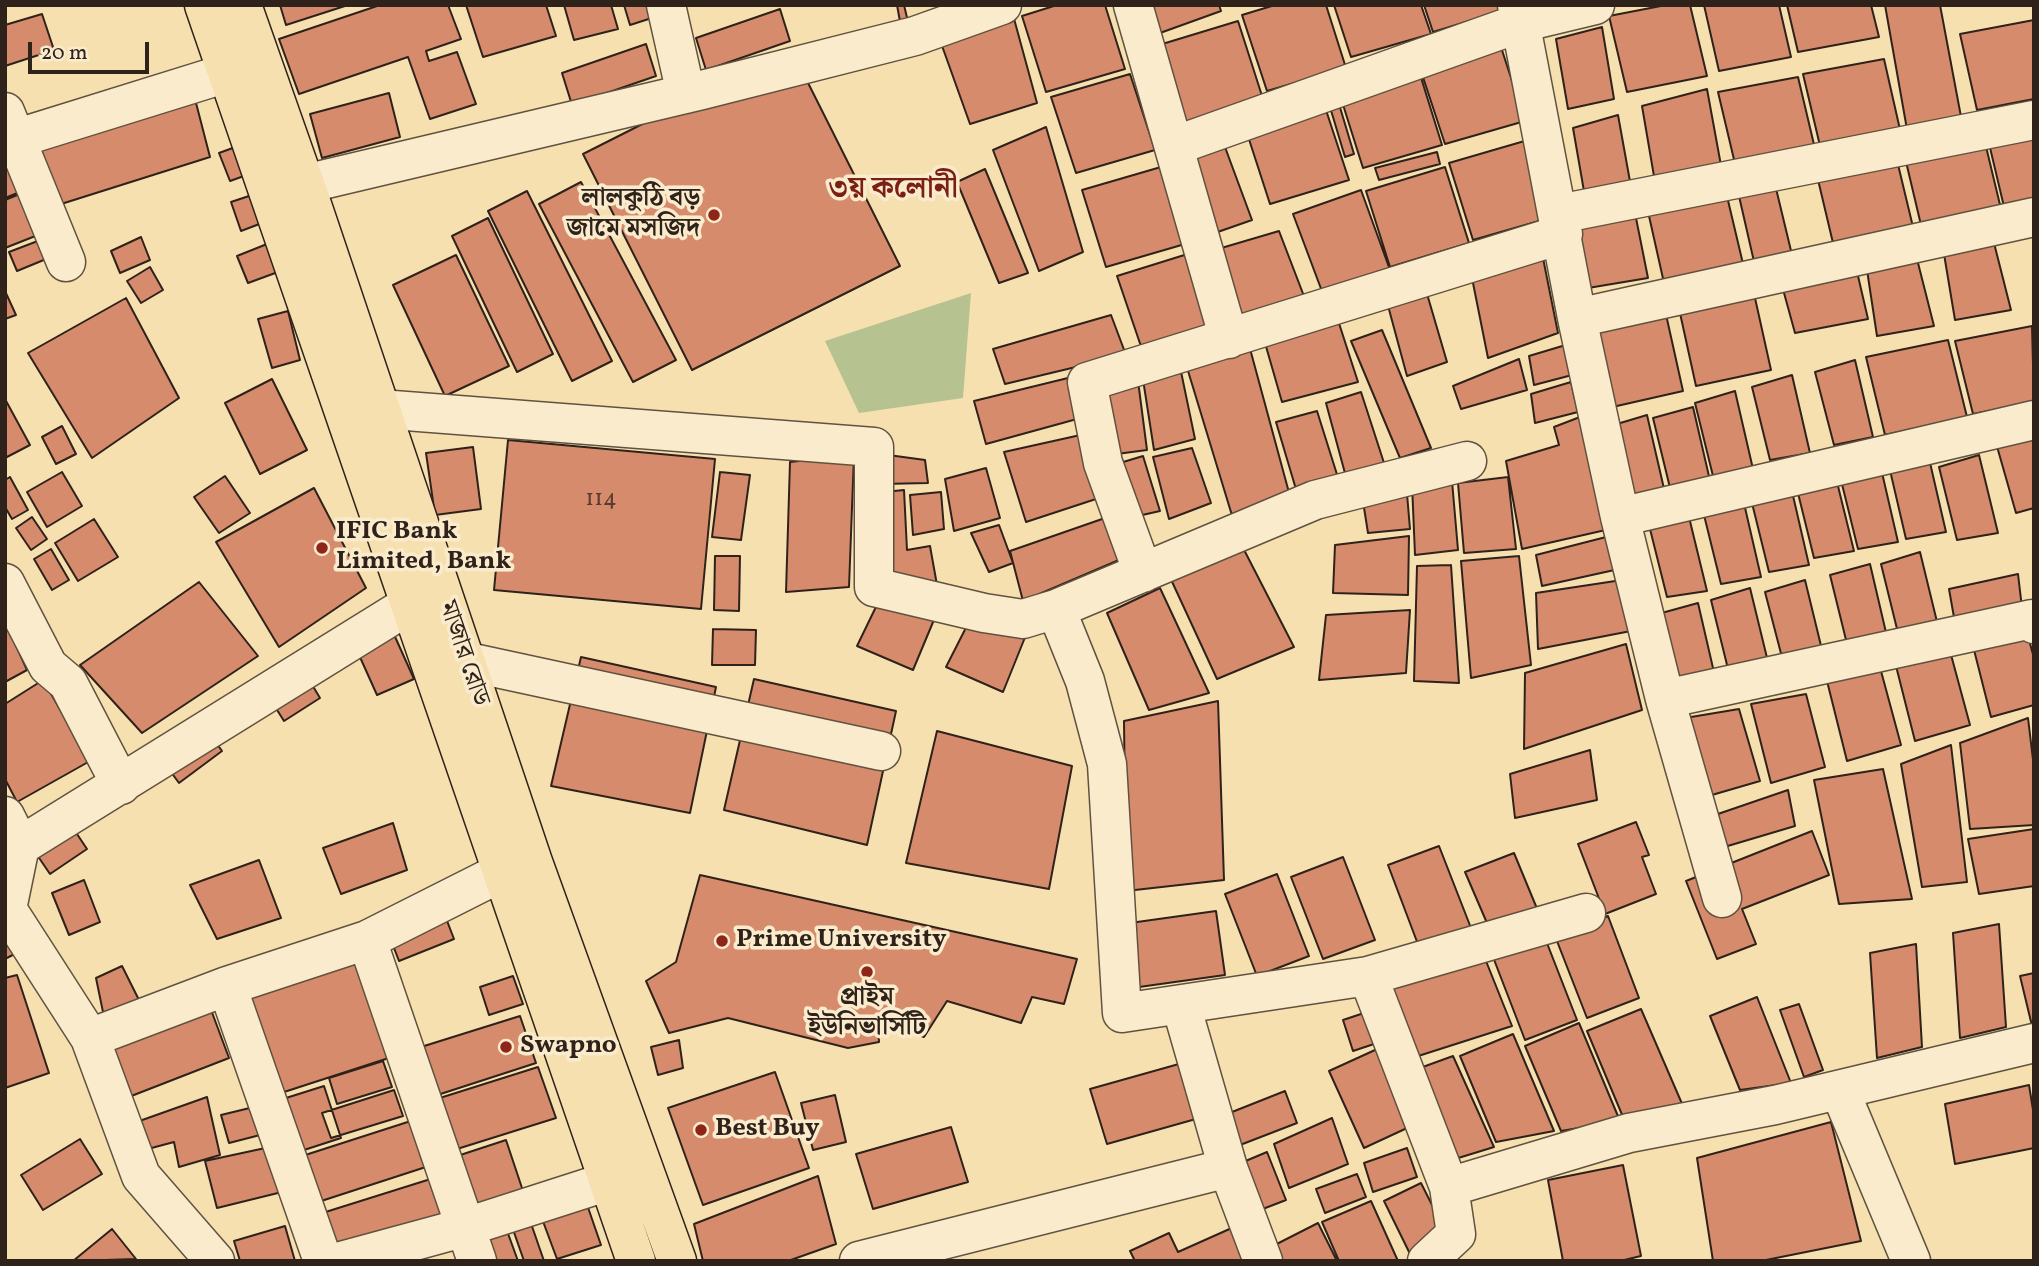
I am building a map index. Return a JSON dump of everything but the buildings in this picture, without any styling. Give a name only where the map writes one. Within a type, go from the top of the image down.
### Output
[{"type":"main road","name":"মাজার রোড","points":[[204,5],[412,603],[636,1261]]},
{"type":"main road","name":"মাজার রোড","points":[[242,5],[305,184],[464,661],[677,1261]]},
{"type":"street","points":[[666,5],[686,94]]},
{"type":"street","points":[[305,184],[686,94],[911,21],[1002,5]]},
{"type":"street","points":[[1133,5],[1229,339]]},
{"type":"street","points":[[1174,146],[1518,14],[1595,5]]},
{"type":"street","points":[[1518,14],[1561,224],[1577,318],[1620,517],[1665,699],[1722,898]]},
{"type":"street","points":[[66,262],[8,131],[227,73]]},
{"type":"street","points":[[1143,573],[1103,463],[1087,382],[1229,339],[1561,224],[2034,120]]},
{"type":"street","points":[[1577,318],[2034,217]]},
{"type":"street","points":[[380,409],[874,447],[874,587],[1023,619],[1056,609],[1315,500],[1466,461]]},
{"type":"street","points":[[1620,517],[2034,420]]},
{"type":"street","points":[[5,583],[48,666],[68,683],[121,785]]},
{"type":"street","points":[[215,1261],[141,1175],[90,1038],[6,909],[12,831],[121,785],[412,603]]},
{"type":"street","points":[[1056,609],[1085,681],[1107,764],[1122,1013],[1368,976],[1586,913]]},
{"type":"street","points":[[1665,699],[2032,620],[2034,624]]},
{"type":"street","points":[[464,661],[881,751]]},
{"type":"street","points":[[90,1038],[227,986],[367,940],[502,872]]},
{"type":"street","points":[[367,940],[471,1244]]},
{"type":"street","points":[[1368,976],[1449,1187],[1456,1234],[1427,1261]]},
{"type":"street","points":[[227,986],[323,1261]]},
{"type":"street","points":[[1181,1005],[1228,1168],[1263,1261]]},
{"type":"street","points":[[1449,1187],[1629,1133],[1840,1091],[2034,1043]]},
{"type":"street","points":[[1840,1091],[1911,1261]]},
{"type":"street","points":[[859,1261],[1228,1168]]},
{"type":"street","points":[[341,1261],[471,1244],[609,1181]]},
{"type":"green space","points":[[971,293],[963,398],[859,413],[825,341]]},
{"type":"place","name":"লালকুঠি বড় জামে মসজিদ","points":[[714,215]]},
{"type":"place","name":"IFIC Bank Limited, Bank","points":[[322,548]]},
{"type":"place","name":"Prime University","points":[[722,941]]},
{"type":"place","name":"প্রাইম ইউনিভার্সিটি","points":[[867,972]]},
{"type":"place","name":"Swapno","points":[[506,1047]]},
{"type":"place","name":"Best Buy","points":[[701,1130]]},
{"type":"district","name":"৩য় কলোনী","points":[[893,191]]}]
